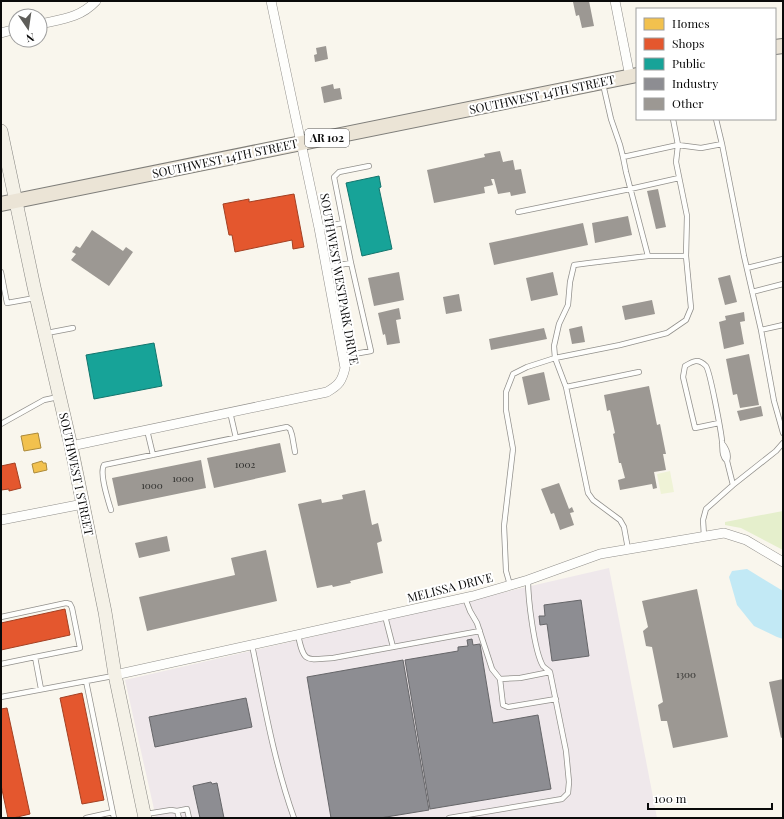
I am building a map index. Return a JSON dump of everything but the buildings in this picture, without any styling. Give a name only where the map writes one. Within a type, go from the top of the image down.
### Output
[{"type":"main road","name":"SOUTHWEST 14TH STREET","points":[[1,204],[634,76]]},
{"type":"main road","name":"SOUTHWEST I STREET","points":[[1,131],[71,446],[105,612],[115,675],[145,816]]},
{"type":"street","points":[[48,22],[77,16],[96,1]]},
{"type":"street","name":"SOUTHWEST WESTPARK DRIVE","points":[[71,446],[327,392],[336,387],[342,378],[345,368],[327,267],[271,1]]},
{"type":"street","points":[[615,1],[634,76]]},
{"type":"street","points":[[1,520],[83,504]]},
{"type":"street","name":"MELISSA DRIVE","points":[[115,675],[465,598],[528,580],[600,554],[704,536],[724,533],[746,540],[783,562]]},
{"type":"lane","points":[[602,83],[611,119],[620,145],[648,256]]},
{"type":"lane","points":[[510,585],[506,571],[504,526],[513,449],[506,410],[506,392],[512,374],[527,367],[556,358],[620,345],[668,333],[686,320],[691,308],[686,256],[687,216],[676,162],[678,145],[673,120]]},
{"type":"lane","points":[[716,120],[761,330],[774,401],[783,433]]},
{"type":"lane","points":[[623,157],[678,145],[701,148],[722,144]]},
{"type":"lane","points":[[343,356],[371,350],[351,263],[334,178],[339,172],[369,166]]},
{"type":"lane","points":[[518,212],[679,178]]},
{"type":"lane","points":[[319,228],[343,223]]},
{"type":"lane","points":[[628,549],[624,527],[620,520],[593,500],[588,493],[566,387],[556,358],[554,346],[559,324],[568,305],[570,282],[574,265],[648,256],[686,256]]},
{"type":"lane","points":[[747,268],[783,259]]},
{"type":"lane","points":[[327,267],[351,263]]},
{"type":"lane","points":[[1,272],[7,303],[37,298]]},
{"type":"lane","points":[[752,292],[783,284]]},
{"type":"lane","points":[[761,330],[783,325]]},
{"type":"lane","points":[[45,333],[73,328]]},
{"type":"lane","points":[[719,423],[695,428],[683,377],[685,366],[693,361],[701,362],[708,368],[719,423],[722,443],[726,448],[728,458],[727,461],[733,486]]},
{"type":"lane","points":[[566,387],[638,372]]},
{"type":"lane","points":[[1,424],[44,400],[60,396]]},
{"type":"lane","points":[[230,412],[236,438]]},
{"type":"lane","points":[[111,510],[103,476],[102,468],[104,465],[287,427],[290,429],[292,435],[295,452]]},
{"type":"lane","points":[[147,430],[153,455]]},
{"type":"lane","points":[[704,536],[703,520],[706,509],[776,451],[783,443]]},
{"type":"lane","points":[[449,818],[562,799],[568,793],[569,782],[566,751],[550,672],[544,666],[539,654],[528,596],[528,580]]},
{"type":"lane","points":[[465,598],[477,623],[492,669],[500,679],[503,705],[508,707],[556,699]]},
{"type":"lane","points":[[1,617],[66,603],[70,604],[80,648],[1,664]]},
{"type":"lane","points":[[385,616],[393,647]]},
{"type":"lane","points":[[298,635],[302,652],[305,657],[311,660],[333,658],[480,631]]},
{"type":"lane","points":[[252,645],[267,719],[283,786],[294,818]]},
{"type":"lane","points":[[36,657],[41,690]]},
{"type":"lane","points":[[500,679],[520,678],[550,672]]},
{"type":"lane","points":[[1,697],[115,675]]},
{"type":"lane","points":[[86,681],[114,818]]},
{"type":"lane","points":[[145,816],[170,810],[177,811],[187,809],[189,818]]},
{"type":"lane","points":[[177,811],[179,818]]},
{"type":"lane","points":[[86,818],[113,812]]},
{"type":"shaded area","points":[[609,568],[657,818],[156,818],[125,680]]},
{"type":"green space","points":[[670,471],[674,492],[661,494],[657,474]]},
{"type":"green space","points":[[783,511],[783,550],[741,528],[725,525],[725,522]]},
{"type":"water","points":[[747,569],[783,591],[783,639],[754,626],[737,605],[729,577],[732,571]]}]
